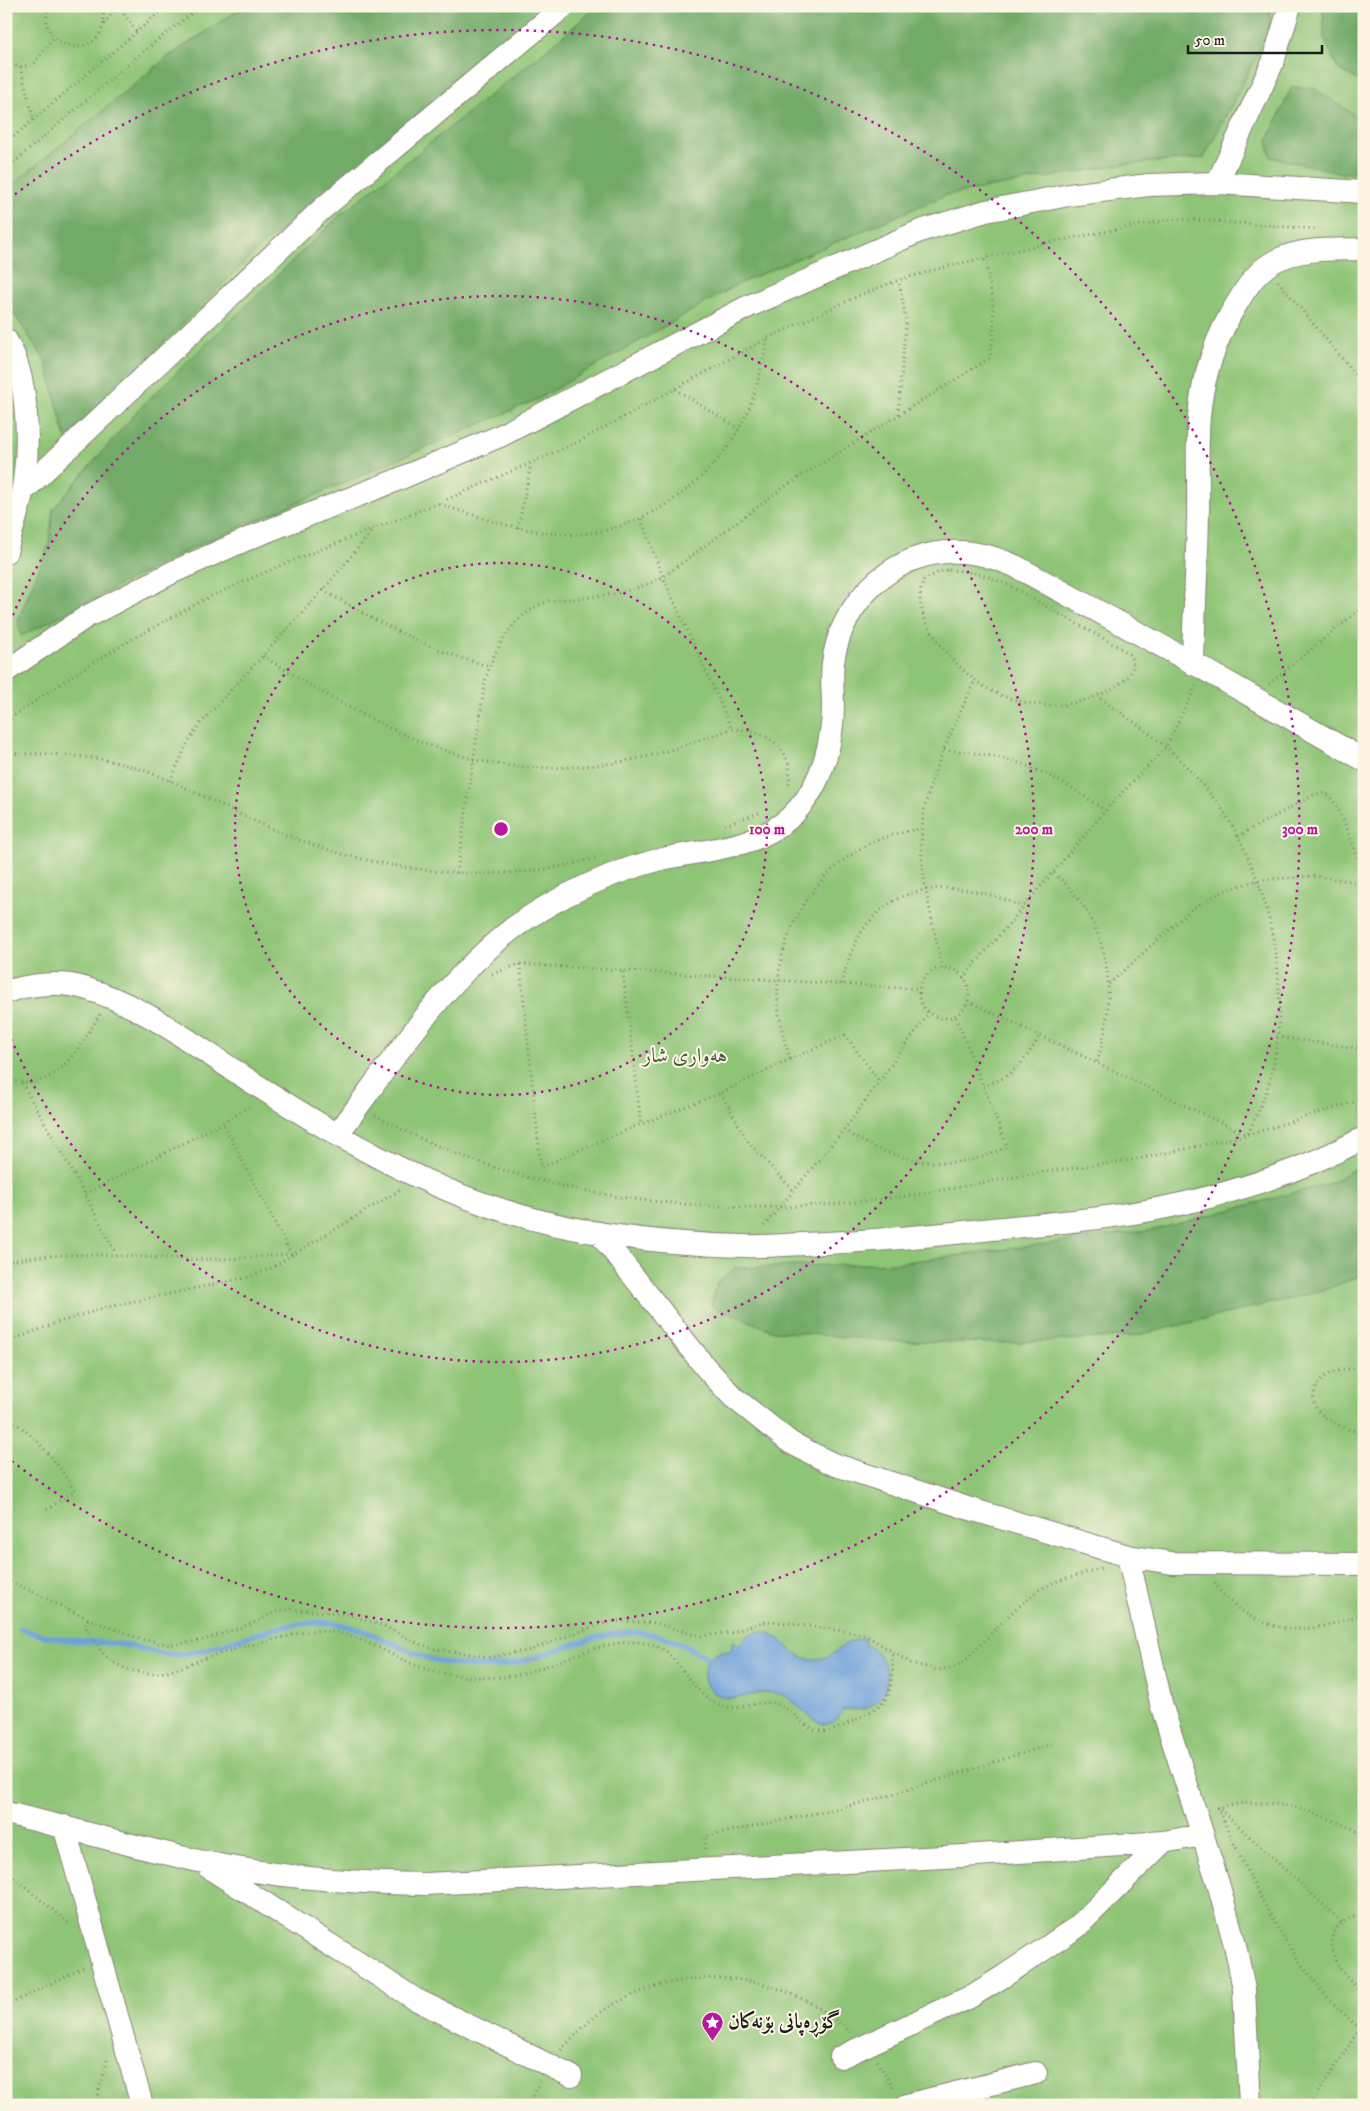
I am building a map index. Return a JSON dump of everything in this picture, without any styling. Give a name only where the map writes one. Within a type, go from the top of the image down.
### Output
[{"type":"street","points":[[22,492],[322,209],[564,6]]},
{"type":"street","points":[[1217,183],[1273,62],[1290,6]]},
{"type":"street","points":[[6,671],[86,617],[173,572],[252,537],[392,482],[500,436],[747,307],[920,231],[986,211],[1069,195],[1149,185],[1217,183],[1364,192]]},
{"type":"street","points":[[1198,666],[1198,440],[1202,396],[1212,358],[1226,322],[1254,277],[1266,267],[1290,255],[1305,252],[1364,249]]},
{"type":"street","points":[[6,340],[15,354],[24,396],[26,438],[22,492],[6,552]]},
{"type":"street","points":[[336,1135],[415,1030],[446,993],[490,947],[537,912],[591,883],[634,867],[757,839],[780,827],[791,817],[800,807],[815,782],[830,743],[833,707],[832,665],[841,632],[857,603],[882,576],[921,557],[942,553],[966,552],[997,558],[1198,666],[1364,760]]},
{"type":"street","points":[[6,992],[52,984],[80,986],[111,997],[148,1016],[336,1135],[421,1177],[494,1208],[565,1227],[599,1233],[747,1247],[894,1239],[1099,1218],[1166,1208],[1206,1198],[1290,1171],[1364,1138]]},
{"type":"street","points":[[599,1233],[713,1375],[733,1397],[791,1442],[833,1464],[966,1508],[1128,1556],[1172,1563],[1364,1564]]},
{"type":"street","points":[[1128,1556],[1162,1707],[1218,1883],[1235,1945],[1244,1989],[1250,2105]]},
{"type":"street","points":[[6,1813],[199,1861],[270,1873],[374,1884],[426,1884],[963,1856],[1163,1842],[1203,1835]]},
{"type":"street","points":[[64,1826],[142,2105]]},
{"type":"street","points":[[841,2057],[970,1997],[1004,1976],[1076,1927],[1163,1842]]},
{"type":"street","points":[[199,1861],[415,1999],[571,2076]]},
{"type":"street","points":[[902,2100],[1036,2073]]},
{"type":"path","points":[[49,6],[46,22],[54,38],[72,47],[90,43],[97,37],[118,6],[136,32]]},
{"type":"path","points":[[101,6],[104,19],[102,27]]},
{"type":"path","points":[[6,143],[167,6]]},
{"type":"path","points":[[6,169],[167,32],[201,6]]},
{"type":"path","points":[[6,63],[20,67],[33,65],[54,38]]},
{"type":"path","points":[[20,67],[34,119]]},
{"type":"path","points":[[6,721],[81,670],[136,636],[209,598],[284,564],[375,529],[531,464],[578,442],[768,338],[824,311],[899,280],[984,257],[1108,230],[1167,220],[1184,219],[1318,230]]},
{"type":"path","points":[[457,873],[473,759],[489,666],[508,632],[523,615],[540,604],[550,601],[613,596],[648,585],[663,577],[787,485],[990,358],[995,315],[984,257]]},
{"type":"path","points":[[1266,267],[1364,385]]},
{"type":"path","points":[[898,415],[906,321],[899,280]]},
{"type":"path","points":[[439,503],[518,528],[567,534],[589,532],[641,519],[660,509],[700,478],[722,454],[739,429],[752,401],[768,338]]},
{"type":"path","points":[[675,389],[739,429]]},
{"type":"path","points":[[518,528],[531,464]]},
{"type":"path","points":[[641,519],[663,577],[732,729]]},
{"type":"path","points":[[170,781],[188,742],[199,725],[323,590],[375,529]]},
{"type":"path","points":[[963,570],[991,577],[1127,652],[1133,663],[1131,672],[1121,683],[1098,696],[1063,705],[1032,704],[1002,696],[975,680],[947,653],[931,630],[922,610],[920,602],[924,580],[939,572],[963,570]]},
{"type":"path","points":[[323,590],[414,640],[457,658],[489,666]]},
{"type":"path","points":[[1253,697],[1364,606]]},
{"type":"path","points":[[263,656],[335,700],[362,714],[435,747],[473,759],[517,765],[589,766],[650,756],[732,729],[744,729],[758,733],[778,745],[786,756],[790,770],[788,788],[784,795]]},
{"type":"path","points":[[963,978],[1106,811],[1166,747],[1198,666]]},
{"type":"path","points":[[942,968],[927,890],[922,828],[930,790],[944,750],[975,680]]},
{"type":"path","points":[[1098,696],[1166,747],[1202,785],[1232,825],[1258,880],[1269,922],[1279,977],[1280,1004],[1270,1079],[1258,1113],[1247,1135]]},
{"type":"path","points":[[944,750],[972,752],[1021,763],[1047,773],[1076,788],[1106,811]]},
{"type":"path","points":[[6,754],[50,754],[94,758],[132,767],[170,781],[261,825],[335,853],[407,868],[482,874],[535,870],[590,860],[606,854]]},
{"type":"path","points":[[1238,836],[1314,795],[1324,793],[1333,802],[1364,877]]},
{"type":"path","points":[[718,826],[763,811]]},
{"type":"path","points":[[790,1059],[779,1014],[779,981],[786,940],[794,920],[825,876],[841,861],[878,840],[922,828]]},
{"type":"path","points":[[1054,873],[1067,885],[1087,912],[1102,947],[1109,984],[1107,1021],[1097,1062]]},
{"type":"path","points":[[1109,984],[1202,902],[1223,891],[1258,880],[1315,876],[1350,881],[1364,887]]},
{"type":"path","points":[[842,984],[848,959],[864,927],[891,902],[908,894],[927,890],[956,888],[989,893],[1023,907]]},
{"type":"path","points":[[483,977],[520,964],[919,990]]},
{"type":"path","points":[[520,964],[542,1167],[641,1124],[721,1093],[790,1059],[845,1035],[880,1080]]},
{"type":"path","points":[[942,968],[958,972],[963,978],[968,985],[968,1001],[964,1008],[955,1015],[943,1018],[929,1013],[922,1006],[919,990],[927,975],[942,968]]},
{"type":"path","points":[[622,972],[641,1124]]},
{"type":"path","points":[[6,1078],[22,1083],[45,1079],[63,1068],[111,997]]},
{"type":"path","points":[[968,1001],[1247,1135]]},
{"type":"path","points":[[779,1208],[844,1130],[929,1013]]},
{"type":"path","points":[[844,1130],[868,1145],[912,1159],[946,1163],[964,1162],[992,1155],[1007,1146],[955,1015]]},
{"type":"path","points":[[983,1086],[997,1082],[1014,1072],[1028,1057],[1040,1035]]},
{"type":"path","points":[[1277,1037],[1364,1049]]},
{"type":"path","points":[[22,1083],[85,1194],[116,1254]]},
{"type":"path","points":[[721,1093],[749,1143],[793,1190]]},
{"type":"path","points":[[85,1194],[223,1123],[270,1094]]},
{"type":"path","points":[[359,1106],[400,1129],[445,1149],[512,1172],[581,1190],[644,1199],[722,1206],[779,1208],[868,1201],[1040,1172],[1136,1159],[1247,1135],[1364,1099]]},
{"type":"path","points":[[223,1123],[291,1254]]},
{"type":"path","points":[[6,1342],[62,1321],[107,1307],[249,1276],[270,1268],[421,1177]]},
{"type":"path","points":[[6,1262],[60,1255],[116,1254],[222,1259],[291,1254]]},
{"type":"path","points":[[1364,1368],[1331,1372],[1323,1376],[1318,1383],[1314,1399],[1318,1412],[1326,1418],[1364,1435]]},
{"type":"path","points":[[6,1417],[29,1433],[46,1449],[75,1490],[45,1511]]},
{"type":"path","points":[[6,1579],[88,1619],[141,1638],[171,1645],[186,1644],[226,1633],[278,1611],[291,1609],[346,1614],[384,1626],[419,1644],[435,1649],[488,1657],[531,1650],[598,1625],[617,1621],[635,1620],[656,1623],[703,1636],[733,1632],[759,1623],[773,1621],[851,1632],[878,1641],[900,1658],[922,1667],[937,1670],[956,1667],[979,1648],[1014,1610],[1039,1590],[1055,1582],[1093,1572],[1128,1556]]},
{"type":"path","points":[[1214,1564],[1216,1584],[1226,1598],[1248,1615],[1270,1624],[1300,1629],[1314,1629],[1364,1613]]},
{"type":"path","points":[[88,1619],[85,1626],[101,1650],[112,1661],[125,1668],[157,1673],[252,1645],[301,1633],[328,1632],[362,1639],[426,1669],[456,1675],[494,1677],[506,1677],[546,1667],[606,1645],[635,1642],[660,1646],[703,1694],[720,1705],[743,1708],[763,1703],[777,1704],[786,1708],[807,1726],[821,1732],[838,1728],[884,1702],[892,1676],[892,1651]]},
{"type":"path","points":[[703,1870],[706,1836],[765,1822],[837,1809],[884,1797],[1055,1743]]},
{"type":"path","points":[[1196,1813],[1217,1807],[1261,1802],[1278,1803],[1302,1809],[1364,1834]]},
{"type":"path","points":[[1217,1807],[1342,1922]]},
{"type":"path","points":[[1217,1807],[1274,1921],[1299,1962],[1331,2002],[1364,2032]]},
{"type":"path","points":[[6,1871],[99,1953],[6,2006]]},
{"type":"path","points":[[1364,1915],[1342,1922],[1334,1933],[1332,1940],[1333,1957],[1352,1983],[1364,1993]]},
{"type":"path","points":[[608,2008],[638,1992],[671,1982],[705,1978],[739,1979],[773,1986],[804,1998],[834,2017],[865,2047],[902,2100]]},
{"type":"path","points":[[1310,2105],[1360,2029]]},
{"type":"path","points":[[97,2105],[106,2062],[120,2030]]},
{"type":"green space","name":"هەواری شار","points":[[6,6],[1364,6],[1364,2105],[6,2105]]},
{"type":"green space","points":[[245,6],[551,6],[259,248],[66,439],[46,362],[6,302],[6,190],[169,56]]},
{"type":"green space","points":[[598,6],[1270,6],[1270,30],[1204,158],[1118,165],[946,195],[740,283],[538,399],[190,549],[21,636],[18,620],[49,544],[53,509],[140,408],[339,216],[540,55]]},
{"type":"green space","points":[[1323,6],[1364,6],[1364,83],[1338,69],[1324,38]]},
{"type":"green space","points":[[1292,87],[1313,88],[1364,121],[1364,173],[1342,173],[1271,157],[1267,142]]},
{"type":"green space","points":[[1364,1163],[1364,1274],[1325,1290],[1135,1336],[1007,1343],[891,1341],[774,1331],[711,1306],[717,1282],[735,1268],[898,1263],[1154,1230],[1331,1183]]},
{"type":"water","points":[[762,1631],[777,1637],[800,1656],[816,1659],[829,1656],[850,1642],[865,1639],[865,1645],[875,1651],[882,1659],[886,1668],[886,1688],[874,1704],[860,1710],[843,1709],[836,1720],[828,1724],[820,1723],[812,1718],[788,1698],[780,1694],[761,1693],[733,1698],[716,1694],[708,1687],[704,1680],[704,1669],[708,1658],[722,1651],[731,1651],[733,1641],[740,1645],[749,1635]]},
{"type":"waterway","points":[[20,1628],[44,1636],[128,1645],[170,1655],[178,1655],[204,1650],[293,1625],[330,1623],[366,1632],[430,1659],[456,1664],[483,1666],[513,1663],[595,1638],[635,1632],[670,1639],[708,1658]]},
{"type":"place","name":"گۆڕەپانی بۆنەکان","points":[[712,2041]]}]
